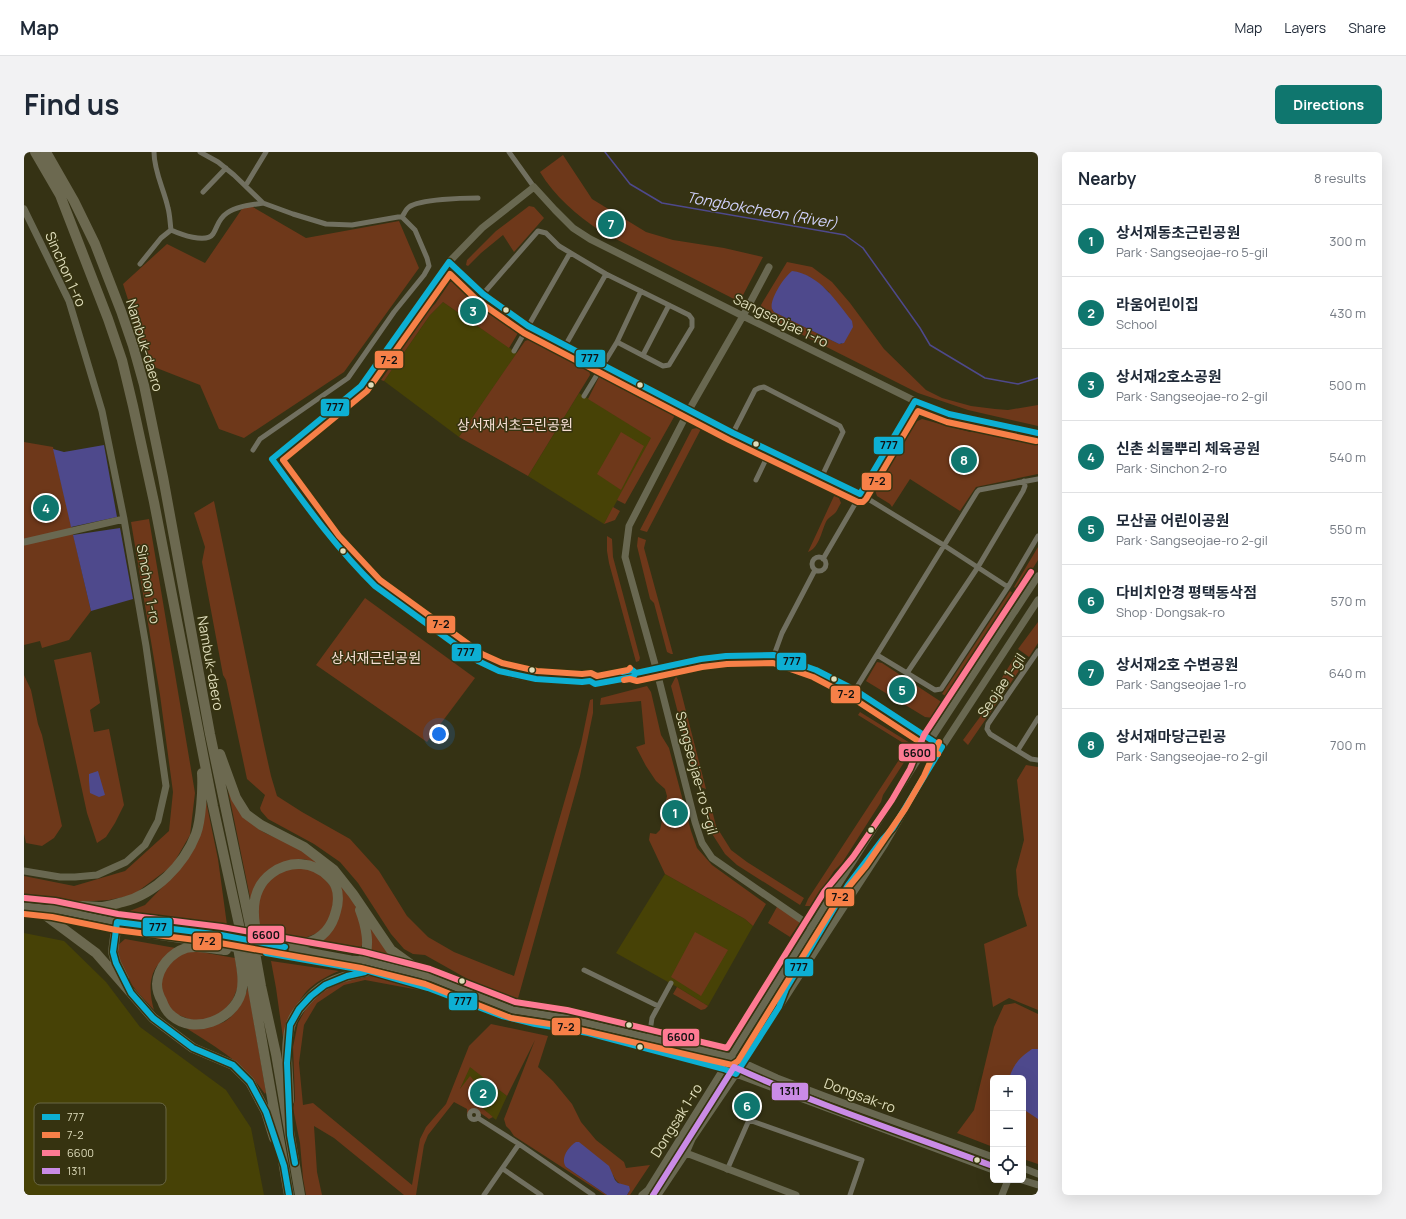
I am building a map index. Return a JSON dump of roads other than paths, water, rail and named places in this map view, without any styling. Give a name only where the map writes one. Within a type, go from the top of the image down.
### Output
[{"type":"highway","points":[[29,152],[38,165],[46,172]]},
{"type":"highway","name":"Nambuk-daero","points":[[35,152],[60,195],[108,319],[122,360],[152,494],[200,741],[252,984],[289,1195]]},
{"type":"highway","name":"Nambuk-daero","points":[[47,154],[74,201],[95,244],[121,311],[144,385],[210,734],[276,1054],[300,1195]]},
{"type":"highway","points":[[210,734],[217,746],[236,798],[246,814],[261,825],[304,847],[334,870],[353,894],[391,950],[427,976]]},
{"type":"highway","points":[[49,912],[83,906],[99,907],[123,902],[139,896],[158,884],[174,869],[190,848],[197,832],[201,803],[202,780],[200,741]]},
{"type":"highway","points":[[266,948],[303,945],[314,942],[324,934],[334,920],[338,906],[336,887],[324,872],[304,863],[289,865],[268,876],[258,888],[254,905],[255,922],[268,1014]]},
{"type":"highway","points":[[226,948],[194,947],[179,951],[167,960],[159,974],[157,984],[164,1008],[171,1016],[179,1021],[191,1024],[214,1022],[226,1015],[234,1007],[241,993],[243,980],[232,894]]},
{"type":"highway","points":[[351,967],[362,960],[366,949],[366,930],[362,915],[353,894]]},
{"type":"highway","points":[[49,912],[96,953],[153,1018],[193,1048],[233,1065],[250,1082],[266,1112],[284,1166]]},
{"type":"highway","points":[[116,926],[114,952],[116,963],[131,993]]},
{"type":"highway","points":[[290,1135],[287,1063],[290,1025],[299,1009],[311,996],[325,985],[347,976],[369,971]]},
{"type":"street","points":[[154,152],[154,162],[159,183],[168,208],[171,230]]},
{"type":"street","points":[[200,152],[226,168],[246,185],[263,203],[293,214],[326,224],[352,225],[385,219],[402,218],[415,230],[429,266],[424,275],[394,312],[348,378],[260,439],[253,450]]},
{"type":"street","points":[[246,185],[266,152]]},
{"type":"street","points":[[509,152],[534,187],[482,228],[450,262],[361,386],[272,459],[342,552],[362,574],[375,586],[478,661],[499,671],[513,676],[536,679],[582,682],[590,681],[595,684],[602,684],[633,678],[636,673],[701,659],[726,656],[774,655],[816,670],[855,690],[942,747]]},
{"type":"street","points":[[203,192],[226,168]]},
{"type":"street","name":"Sangseojae 1-ro","points":[[534,187],[573,228],[590,239],[915,401],[949,414],[1038,433]]},
{"type":"street","points":[[402,218],[409,207],[418,204],[454,198],[478,198]]},
{"type":"street","points":[[171,230],[192,237],[209,237],[213,234],[217,223],[225,214],[235,208],[263,203]]},
{"type":"street","name":"Sinchon 1-ro","points":[[24,209],[27,223],[69,301],[102,411],[124,519],[146,646],[166,786],[158,821],[145,845],[126,862],[97,875],[75,877],[60,877],[24,871]]},
{"type":"street","points":[[140,264],[162,238],[171,230]]},
{"type":"street","points":[[483,294],[538,231],[546,233],[559,246],[606,274],[669,305],[692,319],[692,327],[669,365],[663,366],[616,342]]},
{"type":"street","points":[[514,351],[570,253]]},
{"type":"street","points":[[450,262],[483,294],[528,326],[734,433],[860,494],[1008,586]]},
{"type":"street","name":"Sangseojae-ro 5-gil","points":[[769,267],[743,316],[689,410],[629,526],[625,557],[702,844],[712,858],[812,927]]},
{"type":"street","points":[[565,346],[606,274]]},
{"type":"street","points":[[584,396],[603,366],[641,291]]},
{"type":"street","points":[[643,355],[669,305]]},
{"type":"street","points":[[734,433],[756,390],[758,388],[764,388],[840,426],[843,432],[822,476]]},
{"type":"street","points":[[823,559],[915,401]]},
{"type":"street","points":[[756,480],[770,451]]},
{"type":"street","points":[[855,690],[979,490],[1038,479]]},
{"type":"street","points":[[907,673],[978,567],[1024,491],[1024,481]]},
{"type":"street","points":[[24,542],[124,519]]},
{"type":"street","points":[[877,655],[935,690],[941,688],[1008,586],[1038,536]]},
{"type":"street","points":[[774,655],[782,633],[815,570],[813,567],[813,560],[817,558],[823,559]]},
{"type":"street","points":[[815,570],[820,571],[824,569],[826,563],[823,559]]},
{"type":"street","name":"Dongsak 1-ro","points":[[642,1195],[648,1190],[812,927],[1038,576]]},
{"type":"street","name":"Dongsak 1-ro","points":[[658,1195],[686,1153],[692,1140],[885,844],[942,747],[1038,600]]},
{"type":"street","name":"Seojae 1-gil","points":[[1018,750],[990,734],[986,729],[1038,651]]},
{"type":"street","points":[[1032,660],[1038,664]]},
{"type":"street","points":[[1038,718],[1018,750],[1031,759],[1038,760]]},
{"type":"street","name":"Dongsak-ro","points":[[24,906],[226,948],[266,948],[362,960],[427,976],[513,1010],[565,1018],[731,1057],[777,1078],[990,1156]]},
{"type":"street","name":"Dongsak-ro","points":[[24,913],[49,912]]},
{"type":"street","name":"Dongsak-ro","points":[[116,926],[221,935],[266,948],[369,971],[428,988],[502,1016],[535,1024],[588,1033],[724,1069],[990,1169]]},
{"type":"street","points":[[584,970],[658,1006]]},
{"type":"street","points":[[649,1038],[652,1018],[671,983]]},
{"type":"street","points":[[478,1118],[519,1144],[593,1195]]},
{"type":"street","points":[[727,1170],[749,1120],[862,1160],[850,1195]]},
{"type":"street","points":[[484,1195],[519,1144]]},
{"type":"street","points":[[686,1153],[727,1170],[796,1195]]},
{"type":"street","points":[[503,1169],[541,1195]]},
{"type":"street","points":[[1026,1169],[1038,1174]]},
{"type":"street","points":[[1026,1181],[1038,1185]]},
{"type":"street","points":[[1002,1195],[1007,1183]]},
{"type":"street","points":[[529,1195],[533,1189]]},
{"type":"waterway","name":"Tongbokcheon (River)","points":[[605,152],[630,184],[662,203],[845,235],[863,248],[920,328],[930,345],[985,378],[1018,384],[1038,378]]},
{"type":"place","name":"상서재2호 수변공원","points":[[611,224]]},
{"type":"place","name":"상서재2호소공원","points":[[473,311]]},
{"type":"place","name":"상서재마당근린공","points":[[964,460]]},
{"type":"place","name":"신촌 쇠물뿌리 체육공원","points":[[46,508]]},
{"type":"place","name":"모산골 어린이공원","points":[[902,690]]},
{"type":"place","name":"상서재동초근린공원","points":[[675,813]]},
{"type":"place","name":"라움어린이집","points":[[483,1093]]},
{"type":"place","name":"다비치안경 평택동삭점","points":[[747,1106]]},
{"type":"park label","name":"상서재서초근린공원","points":[[515,424]]},
{"type":"park label","name":"상서재근린공원","points":[[376,657]]}]
